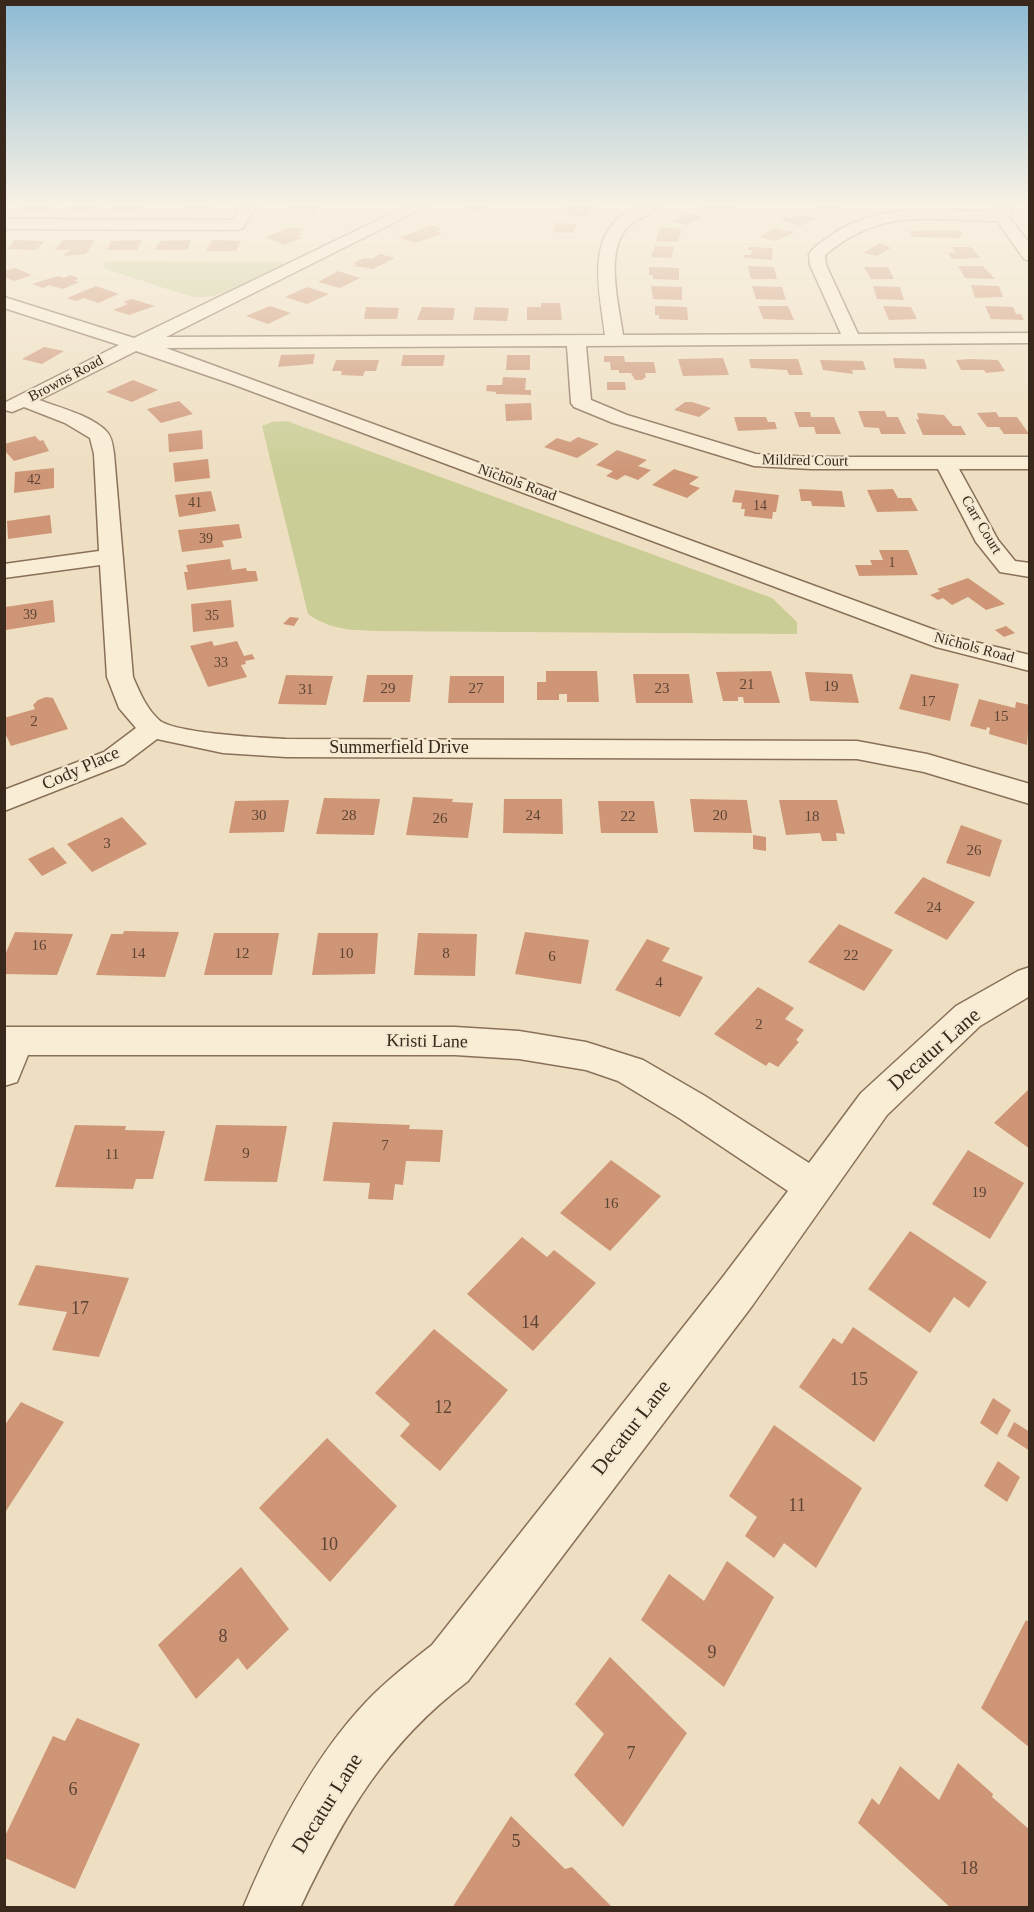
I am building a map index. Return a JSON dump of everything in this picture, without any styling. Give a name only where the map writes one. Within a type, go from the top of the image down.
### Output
[{"type":"street","name":"Browns Road","points":[[15,405],[135,344],[240,295]]},
{"type":"street","points":[[610,295],[615,339]]},
{"type":"street","points":[[832,295],[852,339]]},
{"type":"street","name":"Nichols Road","points":[[4,302],[201,367],[945,642],[1029,663]]},
{"type":"street","points":[[4,314],[27,311]]},
{"type":"street","points":[[135,344],[1029,338]]},
{"type":"street","name":"Mildred Court","points":[[576,340],[580,403],[620,419],[754,460],[811,463],[1029,463]]},
{"type":"street","points":[[201,367],[198,357],[204,349],[217,342]]},
{"type":"street","points":[[15,405],[72,419],[99,435],[104,454],[120,677],[133,708],[152,729]]},
{"type":"street","name":"Carr Court","points":[[945,463],[988,542],[1008,567],[1029,570]]},
{"type":"street","points":[[4,571],[111,556]]},
{"type":"street","name":"Summerfield Drive","points":[[152,729],[223,744],[286,747],[857,750],[927,763],[1029,794]]},
{"type":"street","name":"Cody Place","points":[[4,801],[58,782],[114,758],[152,729]]},
{"type":"street","name":"Decatur Lane","points":[[271,1908],[298,1849],[365,1744],[417,1688],[450,1663],[737,1292],[874,1104],[968,1016],[1029,980]]},
{"type":"street","name":"Kristi Lane","points":[[8,1051],[455,1041],[519,1045],[586,1056],[630,1070],[692,1107],[813,1186]]},
{"type":"green space","points":[[187,295],[214,295],[204,297]]},
{"type":"green space","points":[[287,421],[772,598],[797,622],[797,634],[375,631],[348,629],[324,623],[308,614],[262,426],[272,422]]},
{"type":"building","points":[[74,295],[116,295],[98,303],[84,298],[76,301],[67,298]]},
{"type":"building","points":[[289,295],[326,295],[307,304],[285,297]]},
{"type":"building","points":[[652,295],[682,295],[682,300],[653,299]]},
{"type":"building","points":[[755,295],[785,295],[786,300],[756,299]]},
{"type":"building","points":[[876,295],[903,295],[904,300],[877,299]]},
{"type":"building","points":[[974,295],[1003,297],[975,298]]},
{"type":"building","points":[[132,299],[155,306],[129,315],[113,310],[128,304],[123,302]]},
{"type":"building","points":[[541,303],[560,303],[562,320],[527,320],[527,307],[541,307]]},
{"type":"building","points":[[270,306],[291,313],[268,324],[246,316]]},
{"type":"building","points":[[655,306],[687,307],[688,320],[659,319],[659,315],[655,315]]},
{"type":"building","points":[[758,306],[788,306],[794,320],[763,319]]},
{"type":"building","points":[[883,306],[911,307],[917,319],[889,320]]},
{"type":"building","points":[[985,306],[1013,307],[1016,314],[1021,314],[1024,320],[991,319]]},
{"type":"building","points":[[366,307],[399,308],[397,319],[364,319]]},
{"type":"building","points":[[422,307],[455,308],[453,320],[417,320]]},
{"type":"building","points":[[475,307],[509,308],[507,321],[473,320]]},
{"type":"building","points":[[44,347],[64,351],[42,364],[22,359]]},
{"type":"building","points":[[315,354],[313,364],[278,367],[281,355]]},
{"type":"building","points":[[403,355],[445,355],[443,366],[401,366]]},
{"type":"building","points":[[507,355],[530,355],[530,370],[506,370]]},
{"type":"building","points":[[604,356],[624,356],[625,362],[654,362],[656,373],[645,373],[646,377],[642,380],[635,380],[631,373],[611,370],[610,362],[604,362]]},
{"type":"building","points":[[723,358],[729,375],[683,376],[678,359]]},
{"type":"building","points":[[893,358],[924,359],[927,369],[895,368]]},
{"type":"building","points":[[749,359],[798,359],[803,375],[789,375],[787,370],[751,368]]},
{"type":"building","points":[[336,360],[379,360],[376,371],[365,371],[363,376],[341,375],[342,371],[332,371]]},
{"type":"building","points":[[820,360],[863,361],[866,370],[852,370],[853,374],[823,370]]},
{"type":"building","points":[[956,360],[998,360],[1005,371],[986,373],[984,370],[961,370]]},
{"type":"building","points":[[503,377],[526,378],[525,390],[531,390],[531,395],[496,394],[496,392],[486,391],[487,385],[502,385]]},
{"type":"building","points":[[133,380],[158,390],[132,402],[106,392]]},
{"type":"building","points":[[607,382],[625,382],[626,390],[607,390]]},
{"type":"building","points":[[179,401],[193,414],[161,423],[147,409]]},
{"type":"building","points":[[685,402],[711,408],[699,417],[674,410]]},
{"type":"building","points":[[531,403],[532,420],[506,421],[505,404]]},
{"type":"building","points":[[858,411],[885,411],[887,417],[898,417],[906,434],[881,434],[879,428],[864,427]]},
{"type":"building","points":[[794,412],[810,412],[811,417],[834,417],[841,434],[816,434],[814,427],[799,427]]},
{"type":"building","points":[[996,412],[999,417],[1017,417],[1029,434],[1004,434],[999,427],[987,427],[977,413]]},
{"type":"building","points":[[917,413],[944,415],[953,426],[961,426],[966,435],[923,435],[916,419],[919,420]]},
{"type":"building","points":[[734,417],[766,417],[768,422],[775,422],[777,429],[738,431]]},
{"type":"building","points":[[202,430],[203,449],[169,452],[168,434]]},
{"type":"building","points":[[35,436],[40,441],[43,440],[49,451],[14,461],[4,450],[4,444]]},
{"type":"building","points":[[578,437],[599,444],[577,458],[544,447],[557,438],[570,442]]},
{"type":"building","points":[[617,450],[647,460],[638,466],[651,470],[638,480],[625,475],[617,480],[606,476],[613,471],[596,465]]},
{"type":"building","points":[[208,459],[210,478],[175,482],[173,463]]},
{"type":"building","points":[[54,468],[54,488],[14,493],[15,472]]},
{"type":"building","points":[[674,469],[699,477],[689,484],[700,488],[687,498],[652,485]]},
{"type":"building","points":[[799,489],[842,491],[845,507],[812,506],[811,501],[801,501]]},
{"type":"building","points":[[893,489],[898,498],[911,498],[918,511],[877,512],[867,490]]},
{"type":"building","points":[[735,490],[779,495],[776,512],[773,512],[772,519],[744,516],[745,509],[741,509],[742,503],[732,502]]},
{"type":"building","points":[[211,491],[216,511],[179,517],[175,495]]},
{"type":"building","points":[[50,515],[52,533],[8,539],[7,521]]},
{"type":"building","points":[[239,524],[242,538],[222,541],[224,547],[182,552],[178,530]]},
{"type":"building","points":[[879,550],[908,550],[918,575],[859,576],[855,565],[872,565],[870,560],[883,560]]},
{"type":"building","points":[[230,559],[232,570],[246,568],[247,571],[256,571],[258,581],[187,590],[184,572],[188,572],[186,565]]},
{"type":"building","points":[[968,578],[1005,604],[986,610],[968,597],[952,605],[943,598],[938,600],[930,595],[940,591],[937,589]]},
{"type":"building","points":[[53,600],[55,622],[6,630],[5,607]]},
{"type":"building","points":[[231,600],[234,627],[193,632],[191,604]]},
{"type":"building","points":[[290,617],[299,618],[294,626],[283,624]]},
{"type":"building","points":[[1006,626],[1015,633],[1004,637],[995,630]]},
{"type":"building","points":[[212,641],[214,646],[237,641],[244,656],[252,654],[255,659],[245,661],[246,664],[241,665],[247,677],[208,687],[190,646]]},
{"type":"building","points":[[546,671],[597,671],[599,702],[567,702],[567,694],[559,694],[559,700],[537,700],[537,682],[546,682]]},
{"type":"building","points":[[771,671],[780,703],[744,703],[743,697],[738,697],[738,701],[723,701],[716,672]]},
{"type":"building","points":[[805,672],[852,674],[859,703],[810,701]]},
{"type":"building","points":[[633,674],[689,674],[693,703],[636,703]]},
{"type":"building","points":[[911,674],[959,684],[950,721],[899,709]]},
{"type":"building","points":[[286,675],[333,676],[326,705],[278,704]]},
{"type":"building","points":[[367,675],[413,675],[410,702],[363,702]]},
{"type":"building","points":[[450,676],[504,676],[504,703],[448,703]]},
{"type":"building","points":[[46,697],[53,698],[68,729],[11,746],[4,731],[4,718],[35,709],[33,705]]},
{"type":"building","points":[[979,699],[1015,708],[1016,702],[1030,705],[1027,745],[989,734],[990,728],[987,727],[986,730],[970,726]]},
{"type":"building","points":[[413,797],[453,799],[452,802],[473,803],[468,838],[406,835]]},
{"type":"building","points":[[324,798],[380,799],[374,835],[316,834]]},
{"type":"building","points":[[504,799],[562,799],[563,834],[503,833]]},
{"type":"building","points":[[690,799],[747,800],[752,833],[694,832]]},
{"type":"building","points":[[289,800],[284,832],[229,833],[235,801]]},
{"type":"building","points":[[779,800],[837,800],[845,834],[836,833],[837,841],[822,841],[820,833],[786,835]]},
{"type":"building","points":[[598,801],[654,801],[658,833],[601,833]]},
{"type":"building","points":[[122,817],[147,844],[92,872],[67,844]]},
{"type":"building","points":[[961,825],[1002,840],[990,877],[946,863]]},
{"type":"building","points":[[753,835],[766,837],[766,851],[753,849]]},
{"type":"building","points":[[53,847],[67,863],[42,876],[28,859]]},
{"type":"building","points":[[923,877],[975,902],[947,940],[894,913]]},
{"type":"building","points":[[839,924],[893,950],[864,991],[808,962]]},
{"type":"building","points":[[124,931],[179,932],[165,977],[96,975],[111,934],[123,934]]},
{"type":"building","points":[[15,932],[73,934],[57,975],[4,974],[4,957]]},
{"type":"building","points":[[525,932],[589,940],[581,984],[515,974]]},
{"type":"building","points":[[214,933],[279,933],[272,975],[204,975]]},
{"type":"building","points":[[318,933],[378,933],[375,974],[312,975]]},
{"type":"building","points":[[418,933],[477,934],[475,976],[414,975]]},
{"type":"building","points":[[647,939],[670,948],[662,961],[703,977],[680,1017],[615,990]]},
{"type":"building","points":[[758,987],[794,1008],[785,1019],[804,1030],[796,1040],[799,1042],[778,1067],[769,1062],[766,1066],[714,1034]]},
{"type":"building","points":[[1030,1088],[1030,1149],[994,1123]]},
{"type":"building","points":[[333,1122],[410,1125],[409,1129],[443,1130],[440,1162],[406,1161],[403,1185],[395,1184],[393,1200],[368,1199],[370,1183],[323,1181]]},
{"type":"building","points":[[75,1125],[126,1126],[125,1130],[165,1131],[153,1179],[136,1179],[133,1189],[55,1187]]},
{"type":"building","points":[[216,1125],[287,1126],[277,1182],[204,1181]]},
{"type":"building","points":[[968,1150],[1024,1183],[990,1239],[932,1204]]},
{"type":"building","points":[[611,1160],[661,1196],[610,1251],[560,1213]]},
{"type":"building","points":[[910,1231],[987,1282],[969,1308],[954,1297],[930,1333],[868,1289]]},
{"type":"building","points":[[522,1237],[547,1257],[554,1250],[596,1283],[533,1351],[467,1294]]},
{"type":"building","points":[[36,1265],[129,1278],[99,1357],[52,1350],[67,1312],[18,1305]]},
{"type":"building","points":[[853,1327],[918,1372],[874,1442],[799,1387],[833,1338],[842,1344]]},
{"type":"building","points":[[434,1329],[508,1390],[440,1471],[400,1436],[410,1424],[375,1393]]},
{"type":"building","points":[[993,1398],[1011,1410],[997,1435],[980,1423]]},
{"type":"building","points":[[21,1402],[64,1422],[6,1511],[4,1426]]},
{"type":"building","points":[[1014,1422],[1030,1432],[1030,1451],[1007,1436]]},
{"type":"building","points":[[774,1425],[862,1488],[816,1568],[784,1543],[774,1558],[745,1536],[757,1517],[729,1496]]},
{"type":"building","points":[[327,1438],[397,1506],[330,1582],[259,1508]]},
{"type":"building","points":[[998,1461],[1020,1477],[1007,1502],[984,1486]]},
{"type":"building","points":[[727,1561],[774,1597],[724,1687],[641,1620],[669,1574],[704,1601]]},
{"type":"building","points":[[241,1567],[289,1629],[247,1670],[238,1658],[196,1699],[158,1645]]},
{"type":"building","points":[[1026,1620],[1030,1623],[1030,1748],[981,1708]]},
{"type":"building","points":[[610,1657],[687,1733],[623,1827],[574,1775],[604,1734],[575,1704]]},
{"type":"building","points":[[77,1718],[140,1744],[75,1889],[5,1858],[5,1836],[53,1736],[65,1741]]},
{"type":"building","points":[[958,1763],[1030,1830],[1030,1908],[951,1908],[858,1823],[872,1798],[879,1805],[900,1766],[939,1800]]},
{"type":"building","points":[[511,1816],[565,1869],[572,1867],[613,1908],[452,1908]]}]
